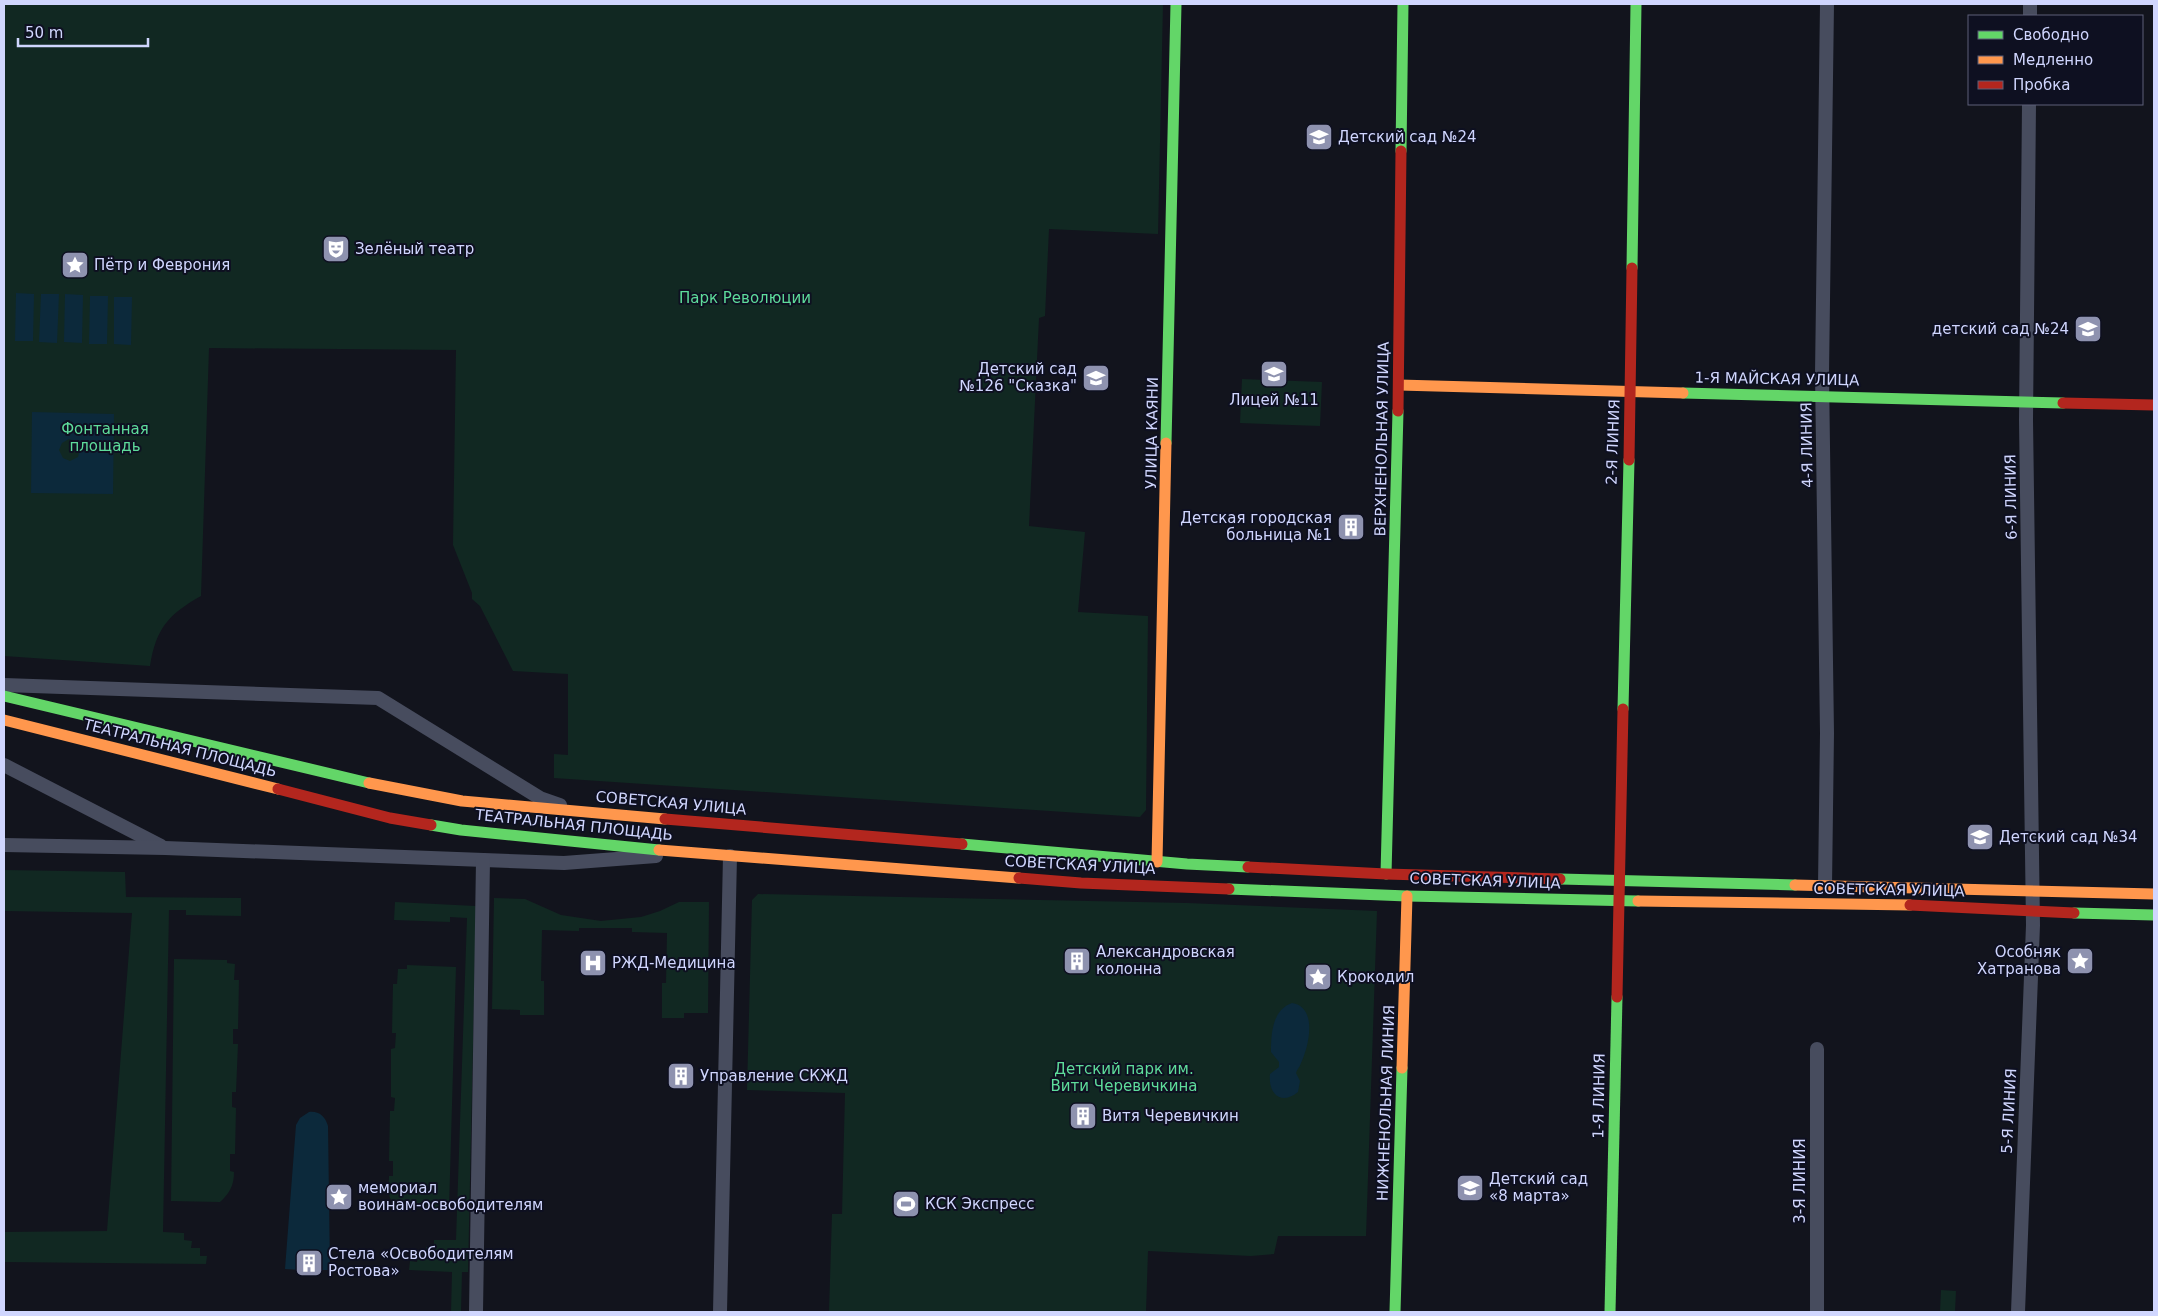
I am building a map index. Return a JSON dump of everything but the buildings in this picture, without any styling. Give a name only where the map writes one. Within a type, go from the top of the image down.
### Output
[{"type":"main road","name":"УЛИЦА КАЯНИ","points":[[1157,862],[1176,4]]},
{"type":"main road","name":"ВЕРХНЕНОЛЬНАЯ УЛИЦА","points":[[1386,874],[1399,385],[1403,4]]},
{"type":"main road","name":"2-Я ЛИНИЯ","points":[[1619,880],[1630,391],[1636,4]]},
{"type":"main road","name":"1-Я МАЙСКАЯ УЛИЦА","points":[[1399,385],[2154,405]]},
{"type":"main road","name":"ТЕАТРАЛЬНАЯ ПЛОЩАДЬ","points":[[4,696],[387,787],[462,801],[580,811]]},
{"type":"main road","name":"ТЕАТРАЛЬНАЯ ПЛОЩАДЬ","points":[[4,720],[390,818],[461,830],[689,853]]},
{"type":"main road","name":"СОВЕТСКАЯ УЛИЦА","points":[[580,811],[937,858],[1080,883],[1407,896],[1920,905],[2033,912],[2154,915]]},
{"type":"main road","name":"СОВЕТСКАЯ УЛИЦА","points":[[689,853],[730,856],[1157,862],[1386,874],[2154,894]]},
{"type":"main road","points":[[1386,874],[1407,896]]},
{"type":"main road","name":"1-Я ЛИНИЯ","points":[[1610,1312],[1619,880]]},
{"type":"main road","name":"НИЖНЕНОЛЬНАЯ ЛИНИЯ","points":[[1395,1312],[1407,896]]},
{"type":"street","name":"4-Я ЛИНИЯ","points":[[1825,886],[1827,733],[1823,395],[1827,4]]},
{"type":"street","name":"6-Я ЛИНИЯ","points":[[2029,105],[2026,402],[2033,891]]},
{"type":"street","name":"ТЕАТРАЛЬНАЯ ПЛОЩАДЬ","points":[[4,685],[378,698],[540,798],[580,811]]},
{"type":"street","name":"ТЕАТРАЛЬНАЯ ПЛОЩАДЬ","points":[[4,765],[165,848]]},
{"type":"street","name":"ТЕАТРАЛЬНАЯ ПЛОЩАДЬ","points":[[4,845],[165,848],[564,863],[689,853]]},
{"type":"street","points":[[720,1312],[730,856]]},
{"type":"street","points":[[476,1312],[483,860]]},
{"type":"street","points":[[2033,891],[2033,912]]},
{"type":"street","name":"5-Я ЛИНИЯ","points":[[2018,1312],[2033,912]]},
{"type":"street","name":"3-Я ЛИНИЯ","points":[[1817,1049],[1817,1312]]},
{"type":"green space","name":"Парк Революции","points":[[4,4],[1163,4],[1158,234],[1049,229],[1045,316],[1039,318],[1029,526],[1085,532],[1078,612],[1148,616],[1146,810],[1140,817],[554,778],[554,754],[568,755],[568,674],[513,671],[480,606],[472,599],[472,593],[453,545],[456,350],[209,348],[201,596],[172,616],[160,632],[150,666],[4,656]]},
{"type":"green space","points":[[1242,379],[1322,382],[1320,426],[1240,423]]},
{"type":"green space","points":[[4,870],[125,872],[126,897],[241,898],[241,916],[186,915],[186,910],[169,910],[163,1232],[184,1233],[184,1240],[192,1241],[191,1248],[200,1248],[200,1256],[207,1256],[206,1264],[4,1262],[4,1232],[107,1231],[132,913],[4,911]]},
{"type":"green space","name":"Детский парк им. Вити Черевичкина","points":[[758,894],[1187,903],[1377,911],[1366,1236],[1278,1236],[1274,1254],[1251,1256],[1148,1251],[1146,1312],[829,1312],[832,1214],[842,1214],[845,1093],[747,1090],[752,900]]},
{"type":"green space","points":[[494,898],[525,899],[561,915],[601,921],[641,917],[679,902],[709,902],[708,1013],[684,1013],[684,1018],[662,1018],[662,983],[666,983],[667,933],[632,932],[632,928],[579,928],[579,931],[542,930],[541,981],[544,981],[544,1015],[520,1015],[520,1010],[492,1009]]},
{"type":"green space","points":[[395,902],[476,906],[468,1272],[462,1272],[461,1312],[451,1312],[452,1272],[409,1270],[410,1261],[417,1262],[418,1254],[426,1254],[426,1247],[434,1247],[434,1240],[456,1240],[467,918],[450,917],[450,922],[394,920]]},
{"type":"green space","points":[[174,959],[227,960],[227,963],[235,964],[234,980],[239,980],[238,1029],[233,1029],[233,1044],[238,1044],[236,1092],[232,1092],[232,1107],[236,1108],[235,1154],[230,1154],[230,1171],[234,1172],[234,1177],[231,1188],[220,1202],[171,1201]]},
{"type":"green space","points":[[407,965],[456,967],[449,1209],[409,1208],[395,1204],[389,1194],[389,1176],[393,1176],[393,1161],[389,1161],[390,1111],[394,1111],[395,1098],[391,1097],[391,1049],[395,1048],[396,1033],[392,1033],[393,984],[397,984],[398,969],[407,969]]},
{"type":"green space","points":[[1941,1290],[1956,1291],[1955,1312],[1940,1312]]},
{"type":"water","points":[[16,293],[34,294],[33,341],[15,341]]},
{"type":"water","points":[[41,294],[59,294],[57,343],[39,342]]},
{"type":"water","points":[[65,294],[83,295],[82,343],[64,342]]},
{"type":"water","points":[[90,296],[108,296],[107,344],[89,344]]},
{"type":"water","points":[[114,297],[132,297],[131,345],[114,344]]},
{"type":"water","points":[[32,412],[114,414],[113,494],[31,493]],"holes":[[[69,439],[77,442],[80,449],[78,457],[70,461],[63,458],[59,450],[62,443]]]},
{"type":"water","points":[[1292,1003],[1300,1006],[1306,1012],[1309,1038],[1304,1056],[1296,1073],[1300,1081],[1298,1092],[1292,1096],[1281,1098],[1273,1092],[1270,1081],[1270,1074],[1279,1067],[1279,1062],[1271,1052],[1271,1038],[1274,1023],[1280,1011]]},
{"type":"water","points":[[309,1112],[316,1112],[321,1115],[328,1126],[330,1270],[315,1270],[315,1255],[303,1255],[302,1270],[285,1269],[296,1125],[300,1118]]},
{"type":"traffic: fast","points":[[1166,443],[1176,4]]},
{"type":"traffic: fast","points":[[1401,151],[1403,4]]},
{"type":"traffic: fast","points":[[1632,268],[1636,4]]},
{"type":"traffic: fast","points":[[1683,393],[2063,403]]},
{"type":"traffic: fast","points":[[1386,874],[1398,411]]},
{"type":"traffic: fast","points":[[1623,709],[1629,460]]},
{"type":"traffic: fast","points":[[4,696],[369,783]]},
{"type":"traffic: fast","points":[[431,825],[461,830],[659,850]]},
{"type":"traffic: fast","points":[[962,844],[1187,864],[1248,867]]},
{"type":"traffic: fast","points":[[1560,879],[1795,885]]},
{"type":"traffic: fast","points":[[1229,889],[1407,896],[1638,901]]},
{"type":"traffic: fast","points":[[2074,913],[2154,915]]},
{"type":"traffic: fast","points":[[1610,1312],[1617,997]]},
{"type":"traffic: fast","points":[[1395,1312],[1402,1068]]},
{"type":"traffic: slow","points":[[1399,385],[1683,393]]},
{"type":"traffic: slow","points":[[1157,862],[1166,443]]},
{"type":"traffic: slow","points":[[4,720],[278,789]]},
{"type":"traffic: slow","points":[[369,783],[462,801],[665,819]]},
{"type":"traffic: slow","points":[[659,850],[1019,878]]},
{"type":"traffic: slow","points":[[1795,885],[2154,894]]},
{"type":"traffic: slow","points":[[1402,1068],[1407,896]]},
{"type":"traffic: slow","points":[[1638,901],[1910,905]]},
{"type":"traffic: jam","points":[[1398,411],[1401,151]]},
{"type":"traffic: jam","points":[[1629,460],[1632,268]]},
{"type":"traffic: jam","points":[[2063,403],[2154,405]]},
{"type":"traffic: jam","points":[[1617,997],[1623,709]]},
{"type":"traffic: jam","points":[[278,789],[390,818],[431,825]]},
{"type":"traffic: jam","points":[[665,819],[962,844]]},
{"type":"traffic: jam","points":[[1248,867],[1386,874],[1560,879]]},
{"type":"traffic: jam","points":[[1019,878],[1081,883],[1229,889]]},
{"type":"traffic: jam","points":[[1910,905],[2074,913]]},
{"type":"place","name":"Детский сад №24","points":[[1319,137]]},
{"type":"place","name":"Зелёный театр","points":[[336,249]]},
{"type":"place","name":"Пётр и Феврония","points":[[75,265]]},
{"type":"place","name":"детский сад №24","points":[[2088,329]]},
{"type":"place","name":"Лицей №11","points":[[1274,374]]},
{"type":"place","name":"Детский сад №126 \"Сказка\"","points":[[1096,378]]},
{"type":"place","name":"Детская городская больница №1","points":[[1351,527]]},
{"type":"place","name":"Детский сад №34","points":[[1980,837]]},
{"type":"place","name":"Александровская колонна","points":[[1077,961]]},
{"type":"place","name":"Особняк Хатранова","points":[[2080,961]]},
{"type":"place","name":"РЖД-Медицина","points":[[593,963]]},
{"type":"place","name":"Крокодил","points":[[1318,977]]},
{"type":"place","name":"Управление СКЖД","points":[[681,1076]]},
{"type":"place","name":"Витя Черевичкин","points":[[1083,1116]]},
{"type":"place","name":"Детский сад «8 марта»","points":[[1470,1188]]},
{"type":"place","name":"мемориал воинам-освободителям","points":[[339,1197]]},
{"type":"place","name":"КСК Экспресс","points":[[906,1204]]},
{"type":"place","name":"Стела «Освободителям Ростова»","points":[[309,1263]]},
{"type":"park label","name":"Фонтанная площадь","points":[[105,438]]}]
